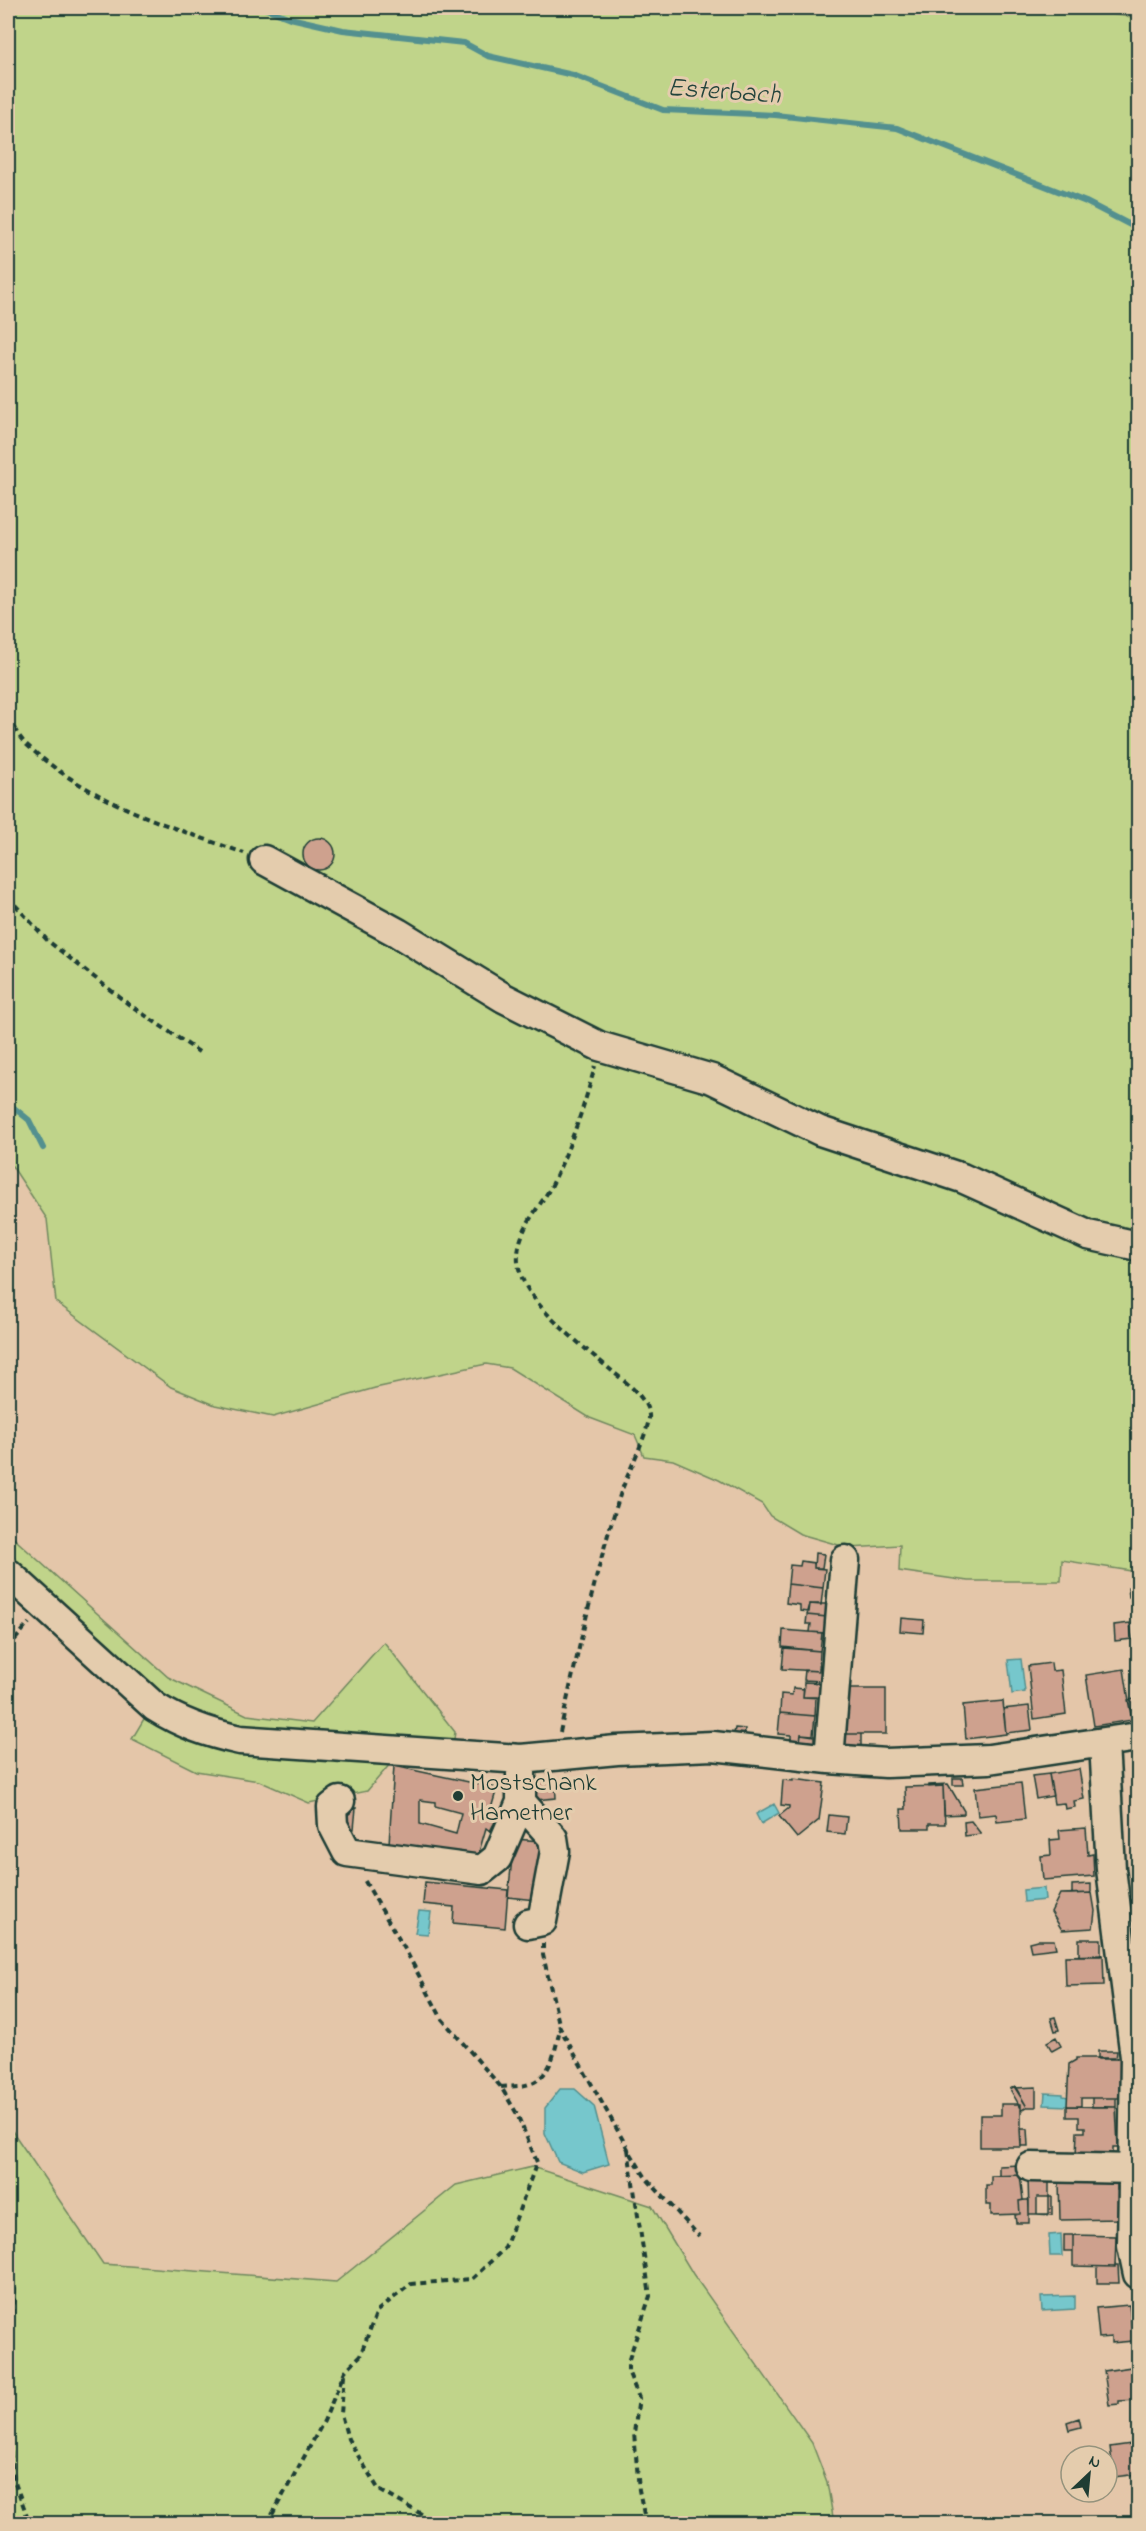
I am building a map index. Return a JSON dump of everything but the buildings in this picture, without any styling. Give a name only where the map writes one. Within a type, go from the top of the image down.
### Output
[{"type":"street","points":[[264,860],[389,928],[504,998],[599,1046],[712,1079],[820,1131],[962,1178],[1088,1235],[1138,1246]]},
{"type":"street","points":[[829,1759],[845,1560]]},
{"type":"street","points":[[8,1573],[154,1707],[177,1721],[210,1734],[274,1744],[521,1759],[713,1746],[886,1763],[940,1762],[1000,1757],[1138,1737]]},
{"type":"street","points":[[1104,1743],[1111,1869],[1135,2057],[1136,2169],[1132,2246],[1138,2274]]},
{"type":"street","points":[[340,1801],[332,1807],[333,1826],[347,1852],[482,1870],[498,1858],[520,1802],[521,1759]]},
{"type":"street","points":[[520,1802],[553,1838],[555,1851],[535,1923]]},
{"type":"street","points":[[1031,2167],[1136,2169]]},
{"type":"path","points":[[8,719],[26,743],[55,767],[103,798],[145,817],[264,860]]},
{"type":"path","points":[[8,897],[48,941],[127,1003],[199,1052]]},
{"type":"path","points":[[559,1757],[560,1733],[577,1651],[599,1564],[628,1472],[648,1426],[649,1414],[644,1403],[632,1388],[554,1320],[531,1293],[520,1272],[518,1254],[522,1235],[551,1187],[571,1142],[580,1119],[599,1046]]},
{"type":"path","points":[[8,1648],[43,1606]]},
{"type":"path","points":[[267,2523],[324,2421],[345,2371],[360,2356],[377,2311],[411,2284],[472,2279],[505,2247],[537,2162],[517,2114],[501,2087],[442,2019],[406,1951],[347,1852]]},
{"type":"path","points":[[535,1923],[561,2028],[646,2178],[699,2236]]},
{"type":"path","points":[[501,2087],[529,2084],[543,2077],[553,2058],[561,2028]]},
{"type":"path","points":[[628,2149],[650,2296],[627,2371],[639,2398],[634,2433],[639,2490],[646,2523]]},
{"type":"path","points":[[8,2268],[14,2286],[8,2389]]},
{"type":"path","points":[[345,2371],[341,2414],[348,2439],[379,2490],[423,2515],[427,2523]]},
{"type":"path","points":[[8,2431],[14,2480],[30,2523]]},
{"type":"green space","points":[[8,8],[1069,8],[1138,18],[1138,1572],[1062,1560],[1061,1581],[968,1581],[899,1571],[900,1545],[849,1548],[800,1534],[770,1516],[762,1504],[719,1480],[673,1460],[644,1456],[635,1435],[590,1418],[510,1368],[486,1364],[375,1388],[273,1417],[215,1405],[171,1387],[56,1302],[47,1219],[12,1166],[8,1165]]},
{"type":"green space","points":[[8,1533],[168,1677],[247,1715],[312,1723],[384,1642],[455,1732],[453,1746],[239,1734],[184,1718],[8,1562]]},
{"type":"green space","points":[[148,1712],[397,1756],[367,1791],[309,1803],[259,1781],[196,1771],[132,1739]]},
{"type":"green space","points":[[8,2125],[103,2264],[336,2282],[456,2185],[532,2167],[652,2206],[693,2274],[812,2443],[827,2482],[834,2523],[8,2523]]},
{"type":"water","points":[[1021,1659],[1025,1692],[1012,1694],[1008,1660]]},
{"type":"water","points":[[774,1804],[779,1813],[761,1824],[756,1814]]},
{"type":"water","points":[[1044,1888],[1045,1900],[1024,1902],[1023,1890]]},
{"type":"water","points":[[419,1911],[431,1912],[428,1934],[415,1933]]},
{"type":"water","points":[[560,2089],[575,2089],[594,2106],[609,2164],[583,2172],[558,2162],[545,2133],[545,2108]]},
{"type":"water","points":[[1045,2093],[1063,2094],[1068,2097],[1068,2106],[1044,2105]]},
{"type":"water","points":[[1061,2234],[1062,2256],[1050,2256],[1049,2235]]},
{"type":"water","points":[[1075,2296],[1075,2309],[1042,2311],[1041,2297]]},
{"type":"waterway","name":"Esterbach","points":[[264,8],[290,18],[343,30],[464,43],[488,56],[573,75],[663,110],[775,115],[897,128],[1086,202],[1138,229]]},
{"type":"waterway","name":"Esterbach","points":[[8,1103],[29,1120],[43,1148]]},
{"type":"place","name":"Mostschank Hametner","points":[[458,1796]]}]
